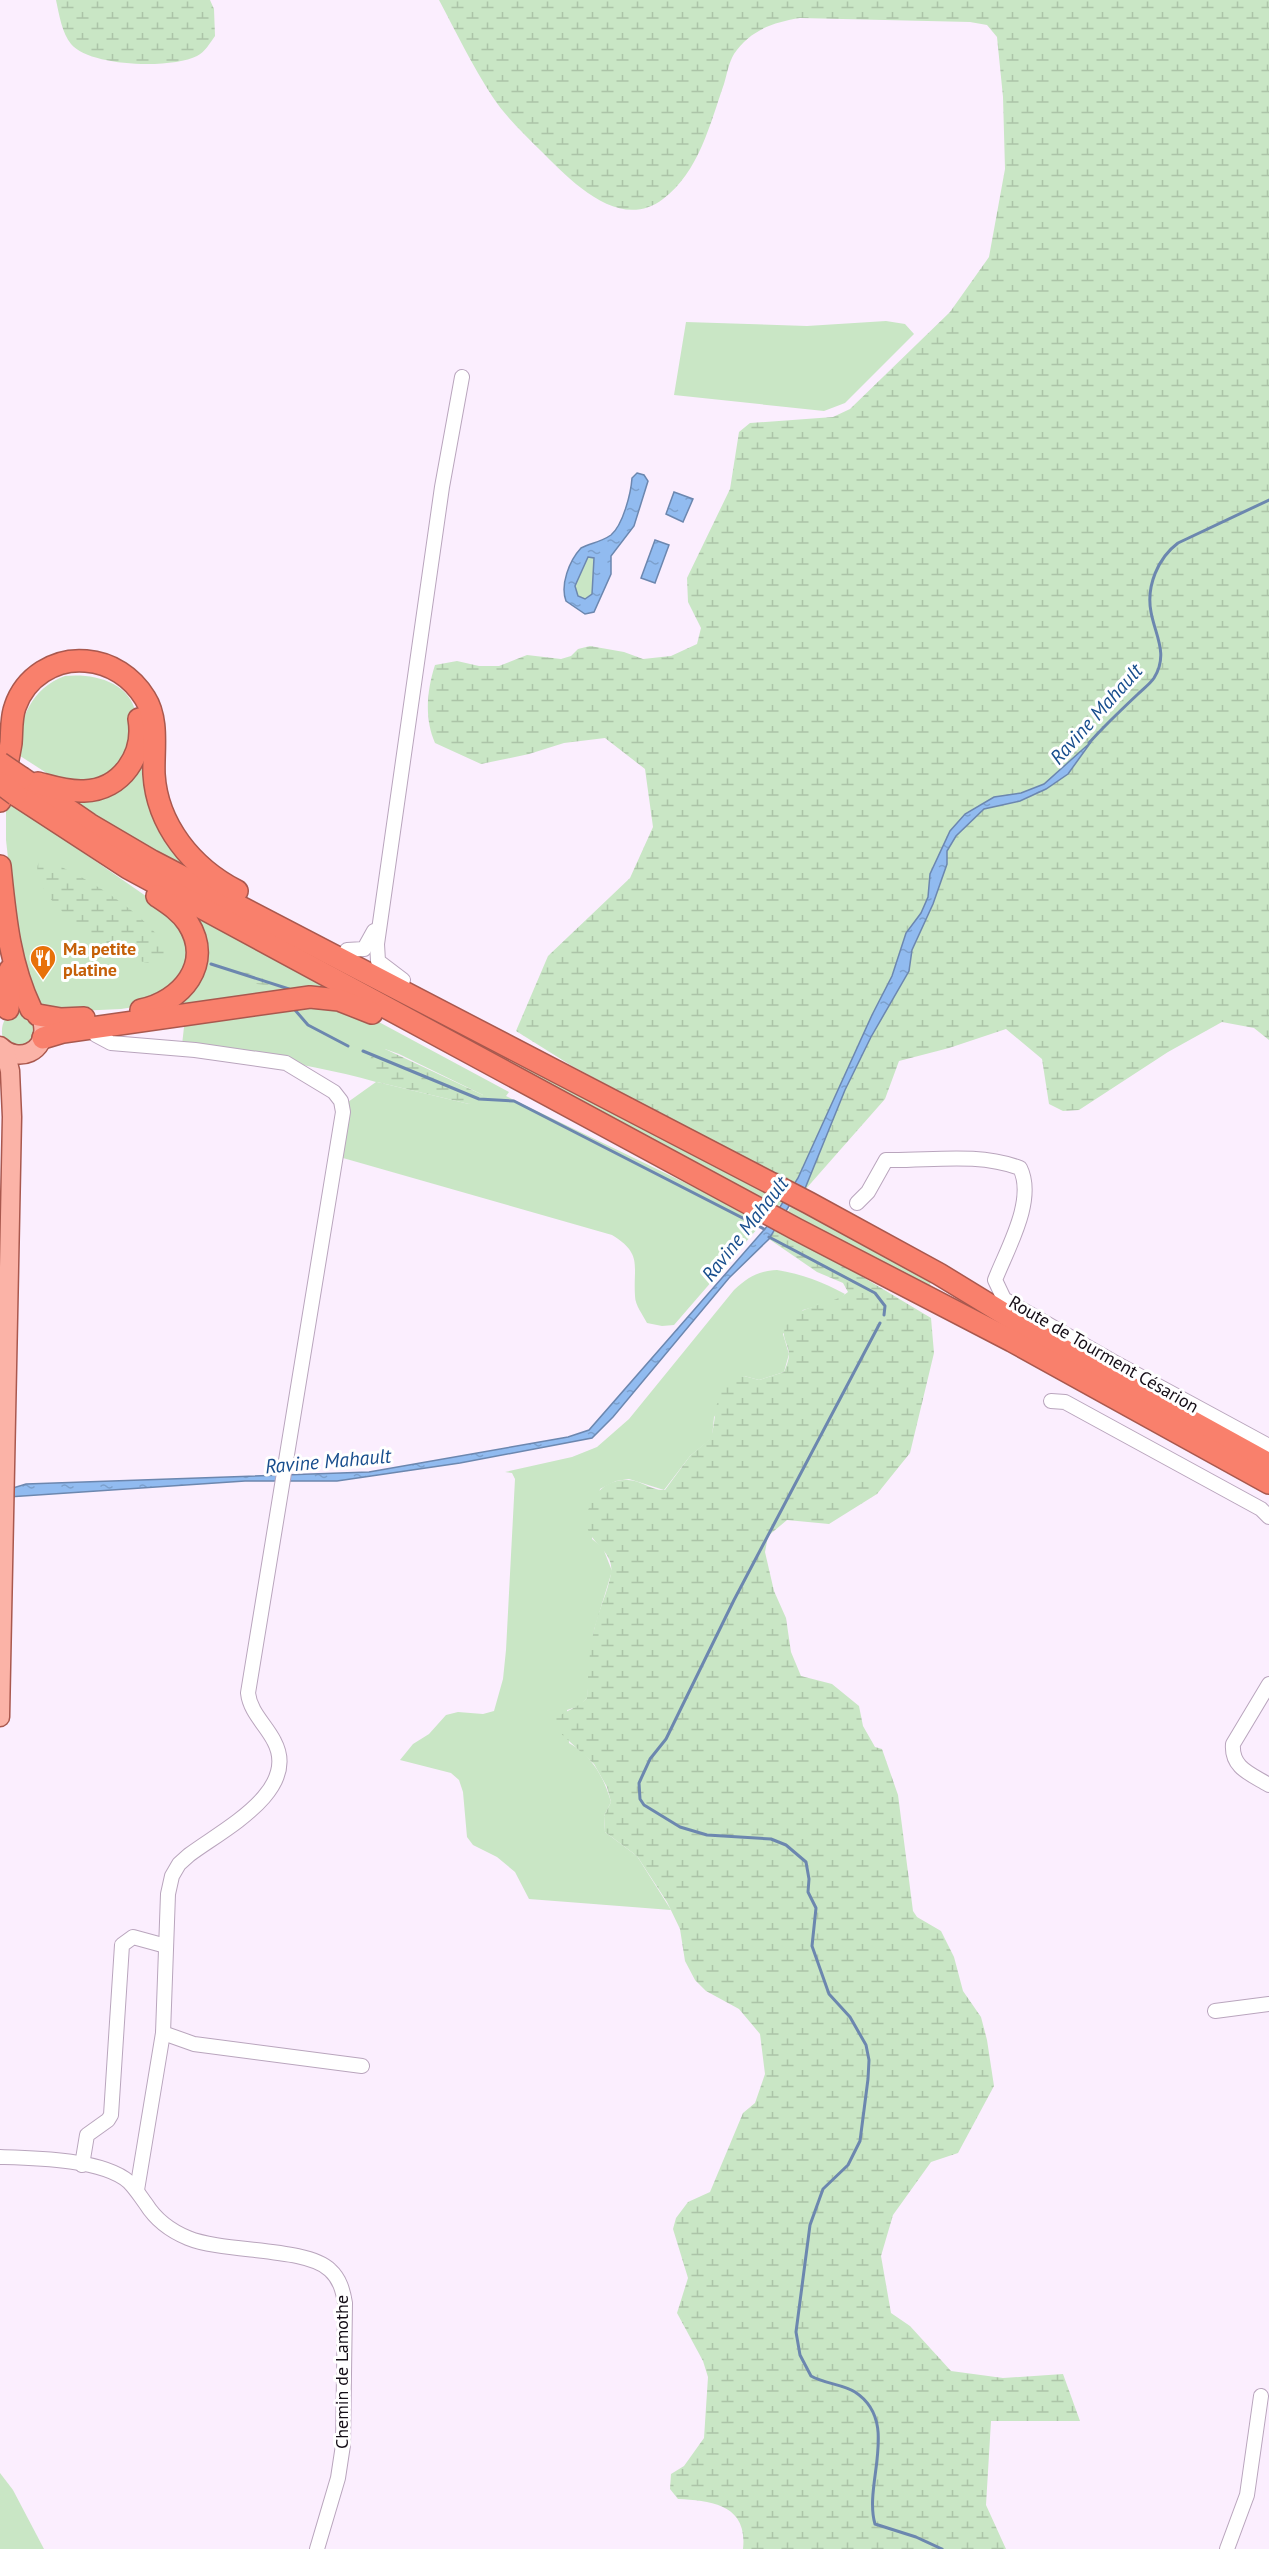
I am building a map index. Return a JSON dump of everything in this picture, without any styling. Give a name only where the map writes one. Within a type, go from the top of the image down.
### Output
[{"type":"highway","points":[[9,789],[12,718],[21,693],[31,680],[45,670],[76,660],[114,668],[128,678],[146,699],[152,719],[157,796],[164,816],[182,846],[221,883],[404,980],[598,1094]]},
{"type":"highway","points":[[9,789],[81,792],[101,789],[114,782],[132,764],[139,747],[141,732],[136,708],[128,694],[112,681],[87,672],[69,673],[46,682],[34,692],[25,705],[10,742]]},
{"type":"highway","points":[[0,763],[9,789],[87,843],[182,915],[195,940],[194,971],[183,989],[156,1006],[108,1016],[73,1019],[49,1018],[34,1012],[20,987],[10,952],[0,866]]},
{"type":"highway","points":[[9,789],[89,824],[152,861],[809,1203],[939,1274],[1075,1357],[1269,1464]]},
{"type":"highway","points":[[87,843],[459,1048],[796,1229],[1012,1341],[1269,1483]]},
{"type":"highway","points":[[4,1013],[10,952]]},
{"type":"highway","points":[[36,1046],[63,1032],[319,997],[348,1004],[459,1048]]},
{"type":"main road","points":[[4,1013],[19,1006],[34,1012],[43,1025],[12,1117]]},
{"type":"main road","points":[[3,1048],[20,1056],[36,1046]]},
{"type":"main road","points":[[0,1717],[12,1117],[10,1071],[3,1048]]},
{"type":"street","points":[[404,980],[381,964],[377,957],[380,909],[442,487],[462,377]]},
{"type":"street","points":[[347,950],[360,951],[367,946],[380,909]]},
{"type":"street","points":[[92,1028],[100,1038],[111,1043],[195,1050],[286,1063],[334,1092],[341,1101],[342,1118],[248,1694],[251,1707],[274,1742],[281,1769],[274,1786],[261,1801],[178,1864],[172,1876],[168,1894],[163,2032],[137,2190]]},
{"type":"street","name":"Route de Tourment Césarion","points":[[857,1203],[868,1192],[886,1160],[963,1157],[1002,1161],[1020,1167],[1025,1178],[1023,1202],[995,1280],[1005,1299],[1112,1361],[1269,1446]]},
{"type":"street","points":[[1051,1401],[1065,1402],[1261,1509],[1269,1517]]},
{"type":"street","points":[[1269,1684],[1233,1744],[1233,1756],[1239,1766],[1269,1785]]},
{"type":"street","points":[[82,2165],[87,2135],[108,2120],[111,2115],[122,1945],[134,1937],[166,1947]]},
{"type":"street","points":[[1215,2011],[1269,2004]]},
{"type":"street","points":[[163,2032],[195,2044],[362,2066]]},
{"type":"street","name":"Chemin de Lamothe","points":[[0,2157],[82,2165],[118,2175],[137,2190],[158,2218],[171,2229],[188,2238],[217,2247],[314,2261],[331,2271],[340,2284],[345,2303],[343,2445],[338,2478],[317,2549]]},
{"type":"street","points":[[1227,2549],[1247,2495],[1263,2431],[1261,2396]]},
{"type":"green space","points":[[56,0],[210,0],[214,9],[215,36],[197,56],[169,63],[132,64],[95,57],[81,52],[68,40],[61,23]]},
{"type":"green space","points":[[439,0],[1269,0],[1269,1040],[1254,1028],[1222,1022],[1168,1052],[1079,1110],[1063,1111],[1049,1104],[1042,1059],[1006,1029],[949,1048],[899,1061],[885,1099],[804,1191],[572,1066],[516,1031],[548,956],[630,878],[653,827],[645,769],[605,738],[564,743],[529,754],[481,764],[435,743],[429,724],[428,704],[435,665],[457,661],[479,666],[499,666],[527,655],[561,659],[571,656],[578,649],[590,646],[624,652],[643,659],[671,656],[697,644],[701,628],[688,602],[687,578],[730,489],[739,432],[750,423],[833,417],[850,409],[950,312],[989,257],[1005,169],[1003,97],[997,37],[987,25],[970,22],[800,18],[781,22],[755,33],[734,54],[708,131],[686,175],[663,199],[646,208],[629,210],[612,206],[580,187],[514,124],[485,84]]},
{"type":"green space","points":[[886,321],[905,324],[914,334],[845,403],[824,411],[674,395],[686,322],[807,326]]},
{"type":"green space","points":[[588,557],[594,558],[592,594],[585,599],[578,596],[575,586]]},
{"type":"green space","points":[[65,676],[98,678],[118,687],[132,703],[136,714],[133,756],[93,785],[59,781],[14,752],[29,706],[43,689]]},
{"type":"green space","points":[[147,746],[155,797],[214,884],[121,834],[64,796],[79,799]]},
{"type":"green space","points":[[6,799],[153,901],[190,933],[183,982],[134,1007],[121,1009],[78,1011],[42,1006],[30,995],[14,912],[6,840]]},
{"type":"green space","points":[[46,860],[95,885],[143,920],[166,947],[161,961],[145,962],[123,955],[97,940],[72,921],[51,899],[39,879],[39,862]]},
{"type":"green space","points":[[192,914],[336,991],[172,1009],[186,996]]},
{"type":"green space","points":[[226,965],[275,983],[276,987],[251,983],[222,969],[222,966]]},
{"type":"green space","points":[[299,1003],[364,1014],[509,1092],[506,1096],[764,1221],[674,1325],[662,1326],[647,1323],[635,1299],[635,1268],[632,1254],[622,1242],[612,1235],[336,1156],[343,1112],[348,1102],[376,1082],[304,1065],[182,1045],[185,1018]],"holes":[[[385,1049],[483,1095],[469,1104],[377,1082]]]},
{"type":"green space","points":[[17,1010],[24,1011],[39,1030],[25,1049],[3,1041],[4,1022]]},
{"type":"green space","points":[[476,1037],[786,1198],[777,1208],[471,1045]]},
{"type":"green space","points":[[385,1049],[483,1095],[480,1102],[469,1104],[377,1082],[368,1063],[375,1050]]},
{"type":"green space","points":[[794,1201],[931,1278],[930,1287],[786,1215]]},
{"type":"green space","points":[[778,1226],[931,1318],[934,1353],[910,1453],[877,1494],[829,1524],[787,1520],[768,1536],[765,1552],[774,1591],[786,1618],[791,1652],[801,1676],[832,1684],[859,1706],[863,1726],[875,1747],[882,1749],[898,1795],[913,1911],[917,1917],[941,1931],[954,1957],[963,1991],[981,2017],[987,2040],[994,2086],[958,2153],[931,2162],[893,2215],[881,2256],[891,2313],[910,2326],[951,2371],[1003,2378],[1063,2374],[1080,2421],[991,2421],[986,2505],[1006,2549],[743,2549],[740,2522],[733,2514],[725,2508],[703,2501],[678,2499],[670,2489],[671,2474],[684,2466],[704,2438],[708,2377],[703,2361],[677,2313],[688,2278],[673,2229],[676,2218],[688,2202],[710,2192],[743,2113],[755,2103],[765,2074],[760,2034],[739,2009],[706,1991],[695,1980],[685,1961],[680,1929],[667,1902],[637,1856],[605,1832],[604,1816],[611,1802],[607,1787],[594,1764],[556,1729],[556,1718],[587,1698],[592,1638],[611,1573],[611,1563],[607,1555],[594,1540],[586,1523],[588,1511],[595,1496],[608,1484],[621,1480],[631,1480],[655,1489],[665,1490],[690,1456],[711,1438],[718,1401],[726,1386],[744,1376],[759,1380],[784,1372],[789,1356],[784,1335],[787,1323],[801,1311],[831,1301],[848,1292],[843,1283],[817,1272],[769,1239]]},
{"type":"green space","points":[[777,1270],[812,1279],[845,1294],[839,1300],[803,1310],[783,1334],[789,1354],[784,1372],[759,1380],[744,1376],[714,1417],[712,1438],[690,1456],[664,1490],[629,1479],[616,1481],[600,1489],[592,1539],[603,1548],[612,1571],[594,1630],[587,1698],[580,1706],[567,1710],[569,1743],[591,1761],[605,1784],[611,1802],[604,1816],[605,1832],[637,1856],[671,1910],[529,1899],[515,1872],[497,1857],[473,1845],[467,1837],[463,1792],[459,1780],[451,1773],[400,1760],[413,1744],[429,1734],[446,1715],[458,1712],[483,1714],[494,1711],[503,1679],[506,1650],[515,1479],[512,1473],[505,1472],[572,1457],[597,1447],[629,1419],[734,1290],[753,1276]]},
{"type":"green space","points":[[0,2473],[13,2490],[44,2549],[0,2549]]},
{"type":"water","points":[[637,473],[644,475],[648,481],[634,526],[611,556],[611,574],[594,612],[585,614],[566,601],[564,588],[567,573],[581,548],[611,535],[615,530],[626,508],[632,478]],"holes":[[[588,557],[594,558],[592,594],[585,599],[578,596],[575,586]]]},
{"type":"water","points":[[674,492],[693,499],[683,522],[666,514]]},
{"type":"water","points":[[655,540],[669,545],[655,583],[641,578]]},
{"type":"water","points":[[1091,742],[1068,774],[1046,789],[1020,801],[984,809],[956,836],[947,851],[947,864],[933,904],[912,950],[909,971],[871,1037],[845,1090],[804,1191],[789,1206],[769,1239],[729,1278],[613,1417],[592,1438],[460,1463],[337,1481],[245,1481],[8,1497],[0,1492],[26,1484],[369,1472],[568,1437],[589,1430],[770,1223],[798,1178],[892,976],[906,933],[921,913],[928,897],[930,874],[950,831],[965,814],[994,797],[1021,793],[1044,784]]},
{"type":"waterway","name":"Ravine Mahault","points":[[1089,743],[1151,682],[1158,669],[1161,653],[1151,612],[1150,592],[1155,573],[1165,556],[1178,543],[1269,500]]},
{"type":"waterway","points":[[211,964],[289,989]]},
{"type":"waterway","points":[[295,1010],[308,1025],[348,1046]]},
{"type":"waterway","points":[[363,1051],[479,1099],[514,1101],[764,1229]]},
{"type":"waterway","points":[[769,1237],[875,1293],[885,1306],[884,1315]]},
{"type":"waterway","points":[[880,1323],[734,1600],[666,1739],[650,1759],[639,1783],[640,1799],[644,1805],[680,1827],[707,1835],[771,1839],[786,1845],[806,1862],[809,1879],[808,1892],[816,1908],[812,1946],[829,1994],[850,2017],[866,2045],[869,2060],[860,2141],[848,2165],[823,2189],[810,2225],[796,2332],[800,2355],[811,2376],[855,2392],[869,2405],[876,2420],[878,2454],[873,2490],[875,2524],[916,2537],[942,2549]]},
{"type":"place","name":"Ma petite platine","points":[[43,981]]}]
